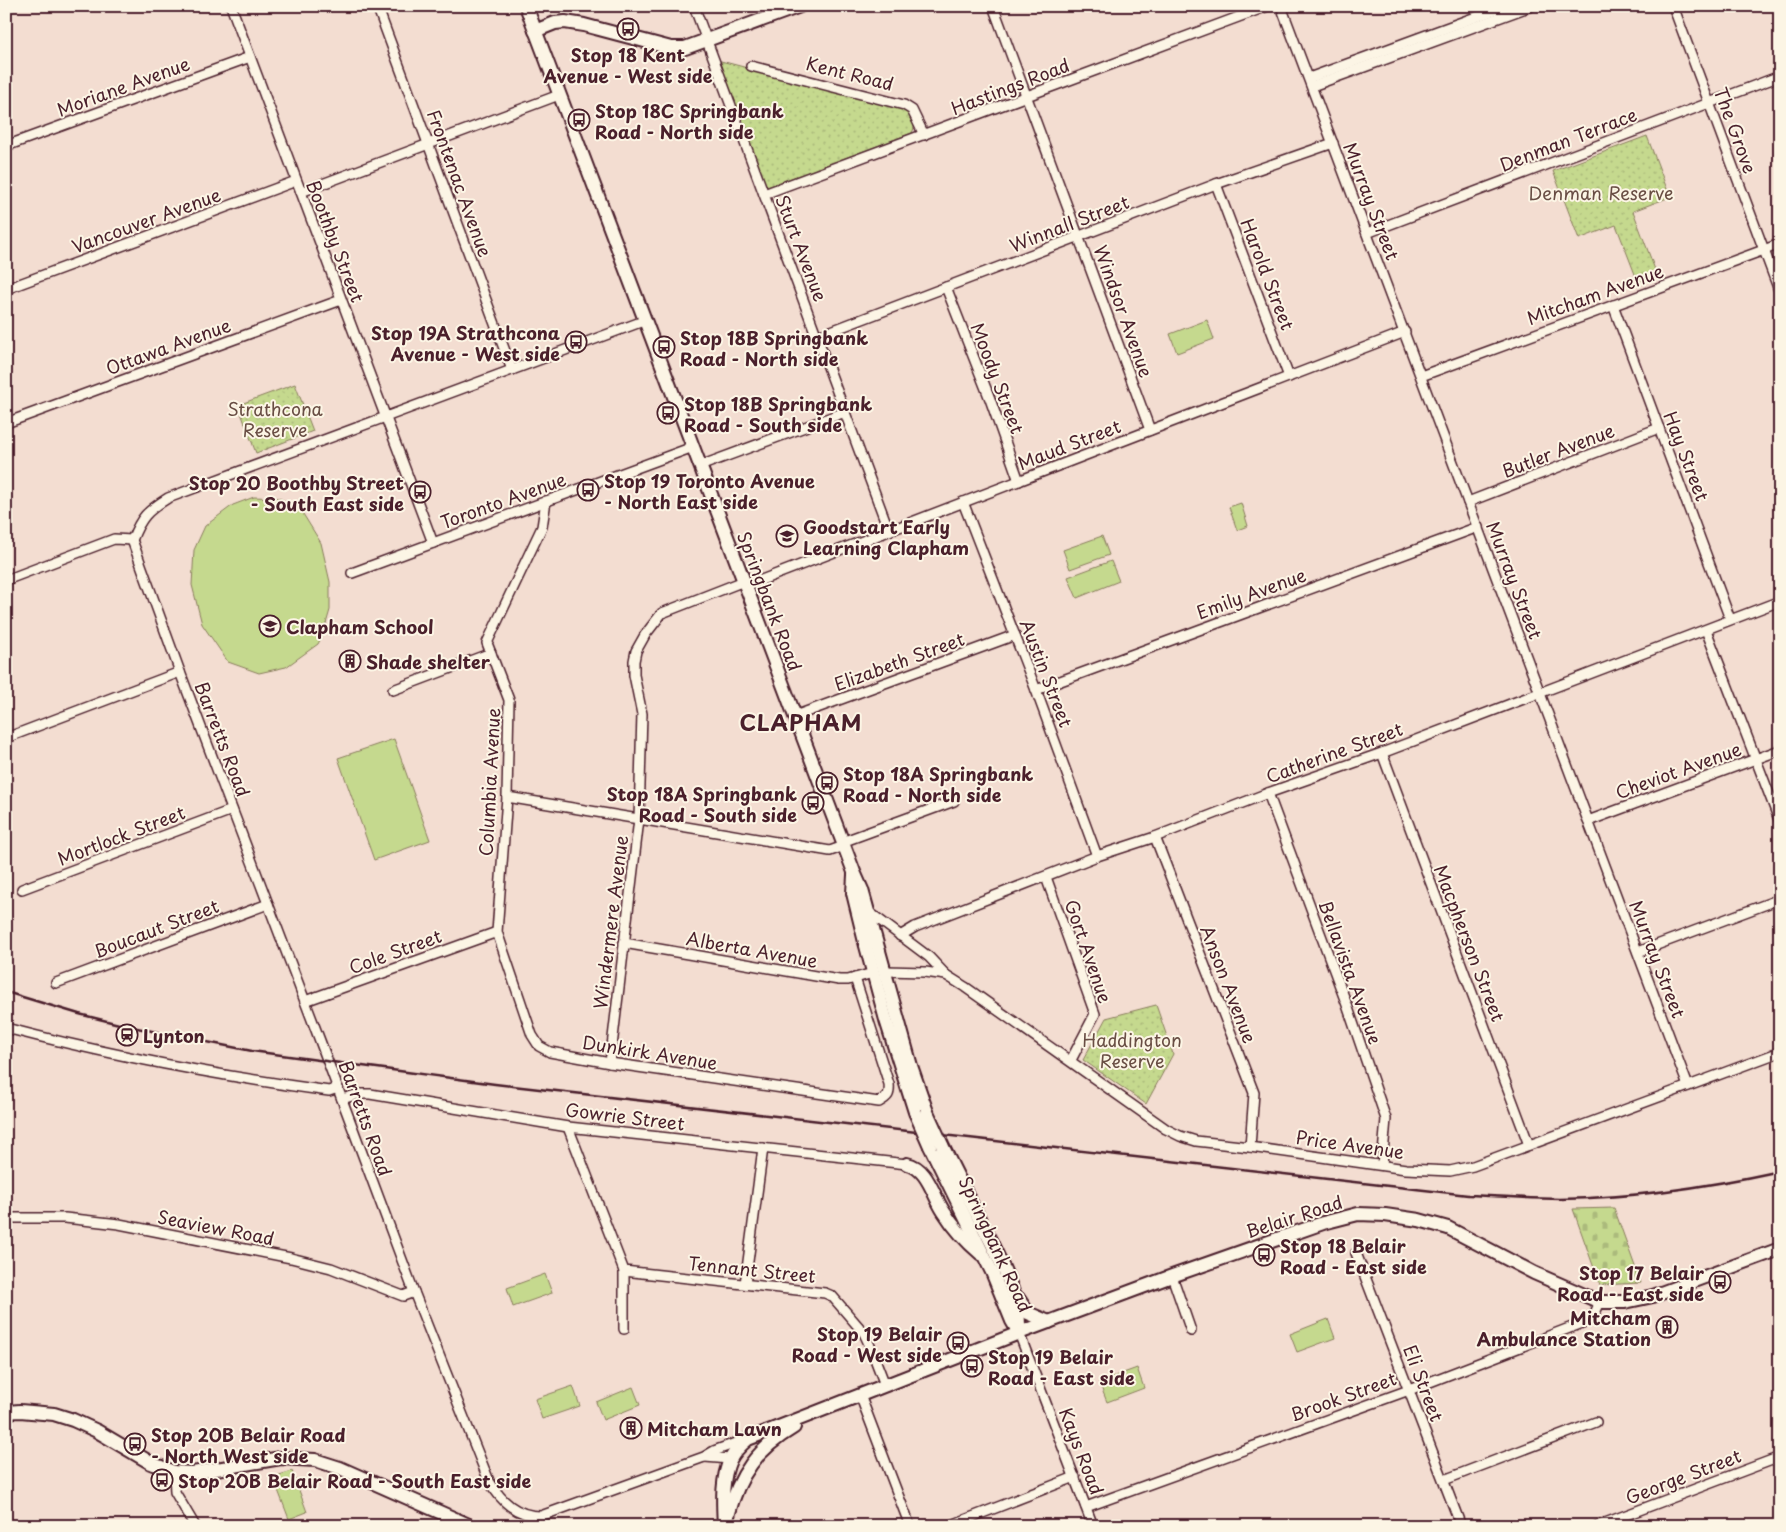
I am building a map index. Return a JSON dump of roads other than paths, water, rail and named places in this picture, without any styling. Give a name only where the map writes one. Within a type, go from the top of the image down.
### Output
[{"type":"main road","name":"Springbank Road","points":[[526,6],[862,890],[869,912],[880,972]]},
{"type":"main road","points":[[535,31],[555,23],[565,22],[671,48],[685,48],[800,6]]},
{"type":"main road","name":"Springbank Road","points":[[854,872],[853,893],[911,1066],[921,1112],[936,1146],[984,1229],[1011,1288],[1020,1318],[1020,1333]]},
{"type":"main road","name":"Springbank Road","points":[[936,1146],[941,1170],[985,1257],[1012,1321],[1020,1333]]},
{"type":"main road","points":[[907,1164],[913,1165],[920,1170],[954,1226],[965,1240],[985,1257]]},
{"type":"main road","points":[[932,1188],[938,1180],[941,1170]]},
{"type":"main road","name":"Belair Road","points":[[725,1526],[723,1495],[730,1459],[748,1439],[1172,1276],[1340,1218],[1358,1214],[1385,1215],[1419,1220],[1448,1228],[1534,1272],[1600,1302],[1637,1300],[1653,1296],[1780,1249]]},
{"type":"main road","points":[[1011,1288],[1028,1313],[1049,1322]]},
{"type":"main road","points":[[6,1412],[20,1411],[54,1414],[73,1420],[97,1431],[151,1463],[174,1472],[193,1473],[281,1458],[315,1460],[340,1468],[471,1526]]},
{"type":"main road","name":"Belair Road","points":[[725,1526],[738,1485],[759,1452],[784,1433],[820,1411]]},
{"type":"main road","points":[[730,1459],[744,1454],[760,1441],[784,1433]]},
{"type":"street","name":"Boothby Street","points":[[231,6],[433,543]]},
{"type":"street","name":"Frontenac Avenue","points":[[377,6],[512,370]]},
{"type":"street","name":"Sturt Avenue","points":[[694,6],[889,530]]},
{"type":"street","name":"Windsor Avenue","points":[[993,6],[1150,430]]},
{"type":"street","name":"Hastings Road","points":[[764,194],[1268,6]]},
{"type":"street","name":"Murray Street","points":[[1281,6],[1688,1086]]},
{"type":"street","points":[[1310,82],[1506,6]]},
{"type":"street","points":[[1310,82],[1531,6]]},
{"type":"street","name":"The Grove","points":[[1673,6],[1780,293]]},
{"type":"street","name":"Moriane Avenue","points":[[6,146],[250,57]]},
{"type":"street","name":"Kent Road","points":[[751,66],[904,105],[912,110],[924,135]]},
{"type":"street","name":"Denman Terrace","points":[[1367,233],[1780,76]]},
{"type":"street","points":[[300,192],[559,95]]},
{"type":"street","name":"Winnall Street","points":[[818,336],[1216,184],[1333,143]]},
{"type":"street","name":"Vancouver Avenue","points":[[6,289],[296,181]]},
{"type":"street","name":"Harold Street","points":[[1216,184],[1289,377]]},
{"type":"street","name":"Mitcham Avenue","points":[[1420,376],[1780,244]]},
{"type":"street","name":"Moody Street","points":[[946,287],[990,399],[1019,481]]},
{"type":"street","name":"Ottawa Avenue","points":[[6,424],[341,300]]},
{"type":"street","name":"Hay Street","points":[[1613,305],[1730,619]]},
{"type":"street","points":[[6,580],[114,539],[132,540],[138,526],[150,509],[168,498],[646,320]]},
{"type":"street","name":"Maud Street","points":[[745,584],[1019,481],[1405,332]]},
{"type":"street","points":[[700,466],[845,412]]},
{"type":"street","name":"Butler Avenue","points":[[1468,502],[1659,428]]},
{"type":"street","name":"Toronto Avenue","points":[[352,573],[693,447]]},
{"type":"street","name":"Columbia Avenue","points":[[497,932],[507,797],[509,700],[487,643],[542,527],[546,501]]},
{"type":"street","name":"Austin Street","points":[[963,502],[1036,690],[1097,856]]},
{"type":"street","name":"Emily Avenue","points":[[1036,690],[1478,527]]},
{"type":"street","name":"Barretts Road","points":[[132,540],[414,1292],[489,1480],[497,1494],[518,1512],[531,1516],[541,1516],[704,1457],[714,1451],[748,1439]]},
{"type":"street","name":"Windermere Avenue","points":[[610,1063],[639,819],[642,714],[634,675],[636,651],[654,622],[662,613],[745,584]]},
{"type":"street","name":"Catherine Street","points":[[900,936],[915,927],[1097,856],[1155,837],[1268,793],[1382,753],[1780,601]]},
{"type":"street","points":[[1706,630],[1780,822]]},
{"type":"street","name":"Elizabeth Street","points":[[795,716],[1015,635]]},
{"type":"street","points":[[393,690],[491,653]]},
{"type":"street","points":[[6,738],[180,672]]},
{"type":"street","name":"Cheviot Avenue","points":[[1588,821],[1780,750]]},
{"type":"street","name":"Macpherson Street","points":[[1382,753],[1529,1144]]},
{"type":"street","name":"Bellavista Avenue","points":[[1268,793],[1347,1005],[1386,1119],[1382,1165]]},
{"type":"street","points":[[507,797],[830,851],[843,844],[954,801]]},
{"type":"street","name":"Mortlock Street","points":[[22,889],[232,810]]},
{"type":"street","name":"Anson Avenue","points":[[1155,837],[1254,1093],[1250,1147]]},
{"type":"street","name":"Gort Avenue","points":[[1046,877],[1095,1014],[1071,1060]]},
{"type":"street","points":[[1638,952],[1780,899]]},
{"type":"street","name":"Boucaut Street","points":[[56,983],[268,904]]},
{"type":"street","name":"Price Avenue","points":[[869,912],[929,957],[946,975],[965,986],[1071,1060],[1166,1129],[1196,1141],[1406,1169],[1450,1171],[1473,1166],[1780,1052]]},
{"type":"street","name":"Cole Street","points":[[305,1001],[497,932]]},
{"type":"street","name":"Dunkirk Avenue","points":[[497,932],[532,1035],[539,1046],[550,1052],[610,1063],[879,1102],[888,1097],[890,1093],[855,978]]},
{"type":"street","name":"Alberta Avenue","points":[[624,944],[838,980],[880,972]]},
{"type":"street","name":"Price Avenue","points":[[880,972],[925,972],[946,975]]},
{"type":"street","points":[[6,1028],[95,1050],[180,1068],[329,1091],[338,1088]]},
{"type":"street","name":"Gowrie Street","points":[[342,1099],[359,1094],[370,1094],[568,1127],[907,1164]]},
{"type":"street","points":[[568,1127],[624,1271],[624,1330]]},
{"type":"street","points":[[745,1284],[763,1148]]},
{"type":"street","name":"Seaview Road","points":[[6,1218],[65,1218],[119,1224],[291,1258],[331,1268],[403,1296],[414,1292]]},
{"type":"street","name":"Eli Street","points":[[1356,1253],[1461,1526]]},
{"type":"street","name":"Tennant Street","points":[[624,1271],[825,1293],[832,1296],[864,1333],[885,1385]]},
{"type":"street","points":[[1172,1276],[1190,1331]]},
{"type":"street","name":"Brook Street","points":[[1086,1507],[1409,1390],[1585,1322],[1595,1313],[1600,1302]]},
{"type":"street","name":"Kays Road","points":[[1020,1333],[1093,1526]]},
{"type":"street","points":[[860,1395],[910,1526]]},
{"type":"street","points":[[1444,1480],[1596,1422]]},
{"type":"street","name":"Barretts Road","points":[[704,1457],[730,1459]]},
{"type":"street","name":"George Street","points":[[1601,1525],[1780,1457]]},
{"type":"street","points":[[174,1472],[175,1492],[195,1526]]},
{"type":"street","points":[[949,1526],[1075,1477]]},
{"type":"railway","points":[[6,992],[127,1026],[252,1051],[495,1084],[1468,1195],[1560,1199],[1643,1194],[1698,1187],[1780,1171]]},
{"type":"place","name":"Stop 18 Kent Avenue - West side","points":[[628,29]]},
{"type":"place","name":"Stop 18C Springbank Road - North side","points":[[579,120]]},
{"type":"place","name":"Stop 19A Strathcona Avenue - West side","points":[[576,342]]},
{"type":"place","name":"Stop 18B Springbank Road - North side","points":[[664,347]]},
{"type":"place","name":"Stop 18B Springbank Road - South side","points":[[668,413]]},
{"type":"place","name":"Stop 19 Toronto Avenue - North East side","points":[[588,490]]},
{"type":"place","name":"Stop 20 Boothby Street - South East side","points":[[420,492]]},
{"type":"place","name":"Goodstart Early Learning Clapham","points":[[787,536]]},
{"type":"place","name":"Clapham School","points":[[270,626]]},
{"type":"place","name":"Shade shelter","points":[[350,661]]},
{"type":"place","name":"Stop 18A Springbank Road - North side","points":[[827,783]]},
{"type":"place","name":"Stop 18A Springbank Road - South side","points":[[813,803]]},
{"type":"place","name":"Lynton","points":[[127,1035]]},
{"type":"place","name":"Stop 18 Belair Road - East side","points":[[1264,1255]]},
{"type":"place","name":"Stop 17 Belair Road - East side","points":[[1720,1282]]},
{"type":"place","name":"Mitcham Ambulance Station","points":[[1667,1327]]},
{"type":"place","name":"Stop 19 Belair Road - West side","points":[[958,1343]]},
{"type":"place","name":"Stop 19 Belair Road - East side","points":[[972,1366]]},
{"type":"place","name":"Mitcham Lawn","points":[[631,1428]]},
{"type":"place","name":"Stop 20B Belair Road - North West side","points":[[135,1444]]},
{"type":"place","name":"Stop 20B Belair Road - South East side","points":[[162,1480]]},
{"type":"district","name":"CLAPHAM","points":[[801,721]]},
{"type":"park label","name":"Denman Reserve","points":[[1601,192]]},
{"type":"park label","name":"Strathcona Reserve","points":[[275,418]]},
{"type":"park label","name":"Haddington Reserve","points":[[1132,1049]]}]
